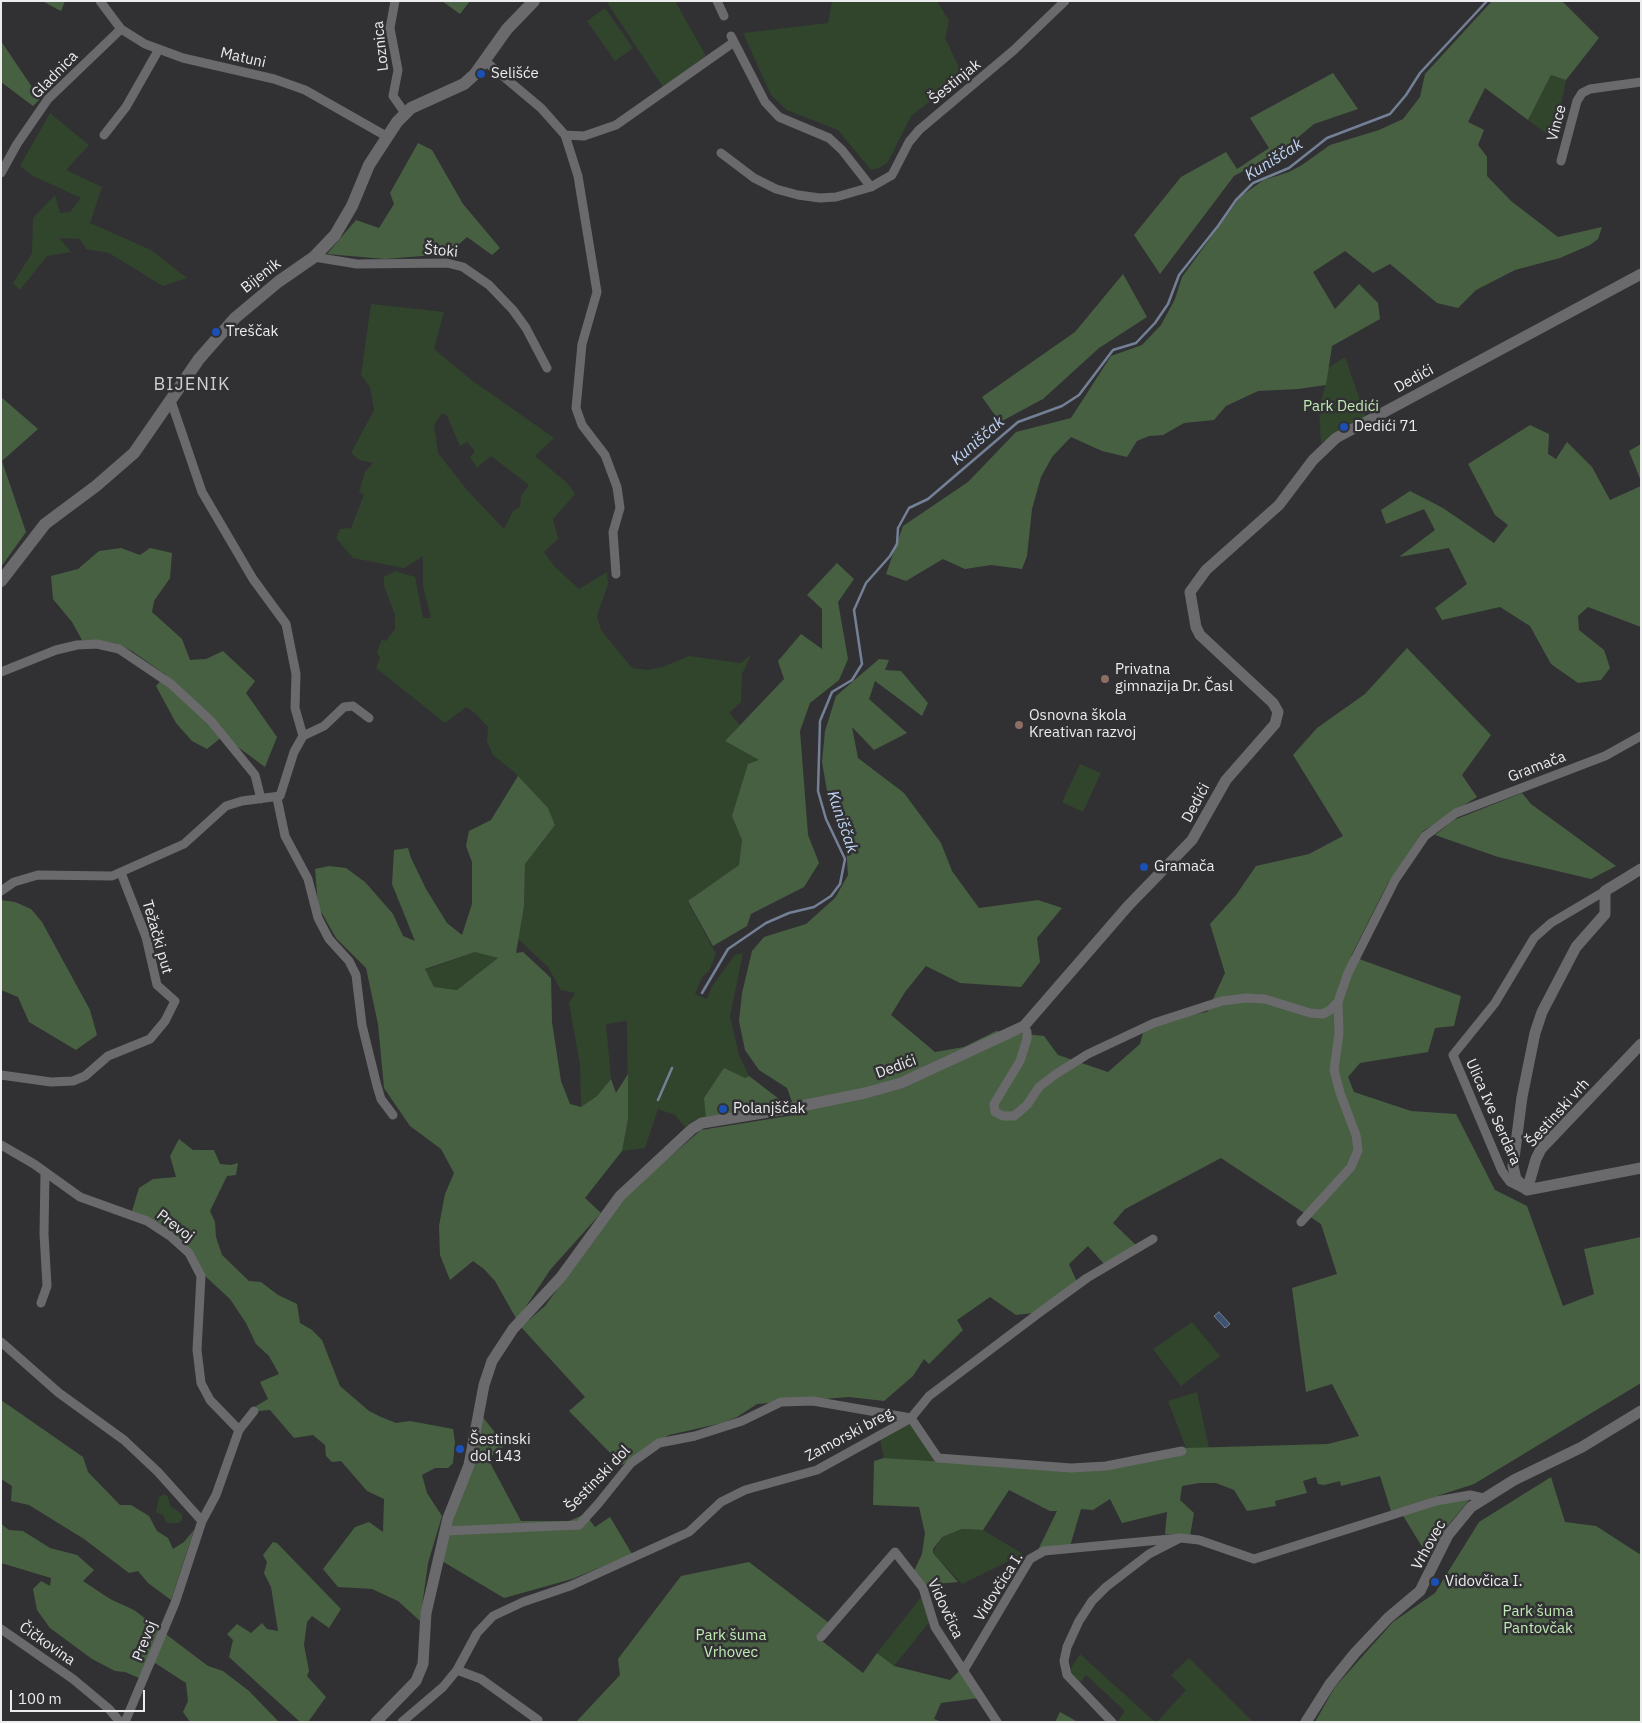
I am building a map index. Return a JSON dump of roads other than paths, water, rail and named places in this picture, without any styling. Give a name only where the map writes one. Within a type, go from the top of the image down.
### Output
[{"type":"main road","name":"Bijenik","points":[[1,581],[45,524],[96,486],[134,454],[199,359],[235,318],[278,282],[314,257],[335,235],[346,219],[369,165],[386,136],[405,114],[427,100],[464,84],[485,61],[507,29],[534,1]]},
{"type":"street","name":"Matuni","points":[[100,1],[121,29],[159,49],[183,58],[274,79],[305,90],[386,136]]},
{"type":"street","name":"Loznica","points":[[395,1],[390,28],[398,70],[393,96],[405,114]]},
{"type":"street","points":[[717,1],[724,16]]},
{"type":"street","name":"Šestinjak","points":[[721,152],[754,178],[776,189],[798,195],[820,198],[836,197],[871,188],[892,175],[898,168],[909,142],[919,130],[1014,50],[1065,1]]},
{"type":"street","name":"Gladnica","points":[[1,173],[17,144],[48,99],[121,29]]},
{"type":"street","points":[[565,134],[584,136],[616,125],[733,39],[764,102],[779,117],[829,138],[842,150],[871,188]]},
{"type":"street","points":[[104,135],[126,107],[159,49]]},
{"type":"street","points":[[485,61],[541,108],[565,134],[584,204],[597,284],[597,298],[582,344],[576,408],[582,425],[605,455],[618,486],[620,508],[613,532],[616,574]]},
{"type":"street","name":"Vince","points":[[1561,161],[1577,102],[1582,93],[1590,89],[1641,82]]},
{"type":"street","name":"Štoki","points":[[314,257],[357,264],[447,263],[463,267],[489,285],[513,310],[526,328],[547,368]]},
{"type":"street","name":"Dedići","points":[[445,1532],[469,1465],[484,1385],[492,1361],[513,1329],[561,1277],[620,1196],[692,1129],[702,1123],[787,1109],[865,1093],[901,1083],[1024,1026],[1128,906],[1192,840],[1226,780],[1275,724],[1278,712],[1273,703],[1200,635],[1196,627],[1190,592],[1206,570],[1279,505],[1313,460],[1336,438],[1641,274]]},
{"type":"street","points":[[171,401],[202,492],[252,577],[282,618],[288,630],[296,674],[295,708],[303,736]]},
{"type":"street","points":[[1,672],[56,650],[77,644],[97,644],[119,649],[171,684],[212,721],[256,775],[261,800]]},
{"type":"street","points":[[1,891],[14,882],[38,875],[103,878],[121,873],[184,844],[226,806],[242,801],[277,798],[282,794],[294,752],[303,736],[324,726],[344,707],[353,706],[369,718]]},
{"type":"street","name":"Gramača","points":[[1301,1222],[1351,1167],[1358,1150],[1356,1135],[1340,1093],[1334,1070],[1338,1034],[1338,1002],[1348,973],[1395,880],[1425,836],[1456,813],[1605,756],[1641,736]]},
{"type":"street","points":[[277,798],[286,836],[308,879],[318,918],[329,939],[349,961],[356,975],[361,1016],[377,1086],[381,1099],[393,1115]]},
{"type":"street","name":"Ulica Ive Serdara","points":[[1527,1190],[1514,1185],[1502,1171],[1452,1055],[1495,1003],[1534,938],[1551,923],[1641,869]]},
{"type":"street","name":"Težački put","points":[[1,1075],[60,1082],[84,1076],[108,1056],[150,1039],[160,1029],[175,1001],[156,985],[146,937],[121,873]]},
{"type":"street","name":"Ulica Ive Serdara","points":[[1527,1190],[1516,1179],[1513,1166],[1522,1097],[1535,1033],[1548,998],[1576,947],[1605,914],[1605,891]]},
{"type":"street","points":[[1024,1026],[1027,1032],[1027,1039],[1020,1060],[994,1104],[995,1112],[1003,1116],[1014,1116],[1027,1105],[1039,1087],[1088,1054],[1154,1023],[1222,1001],[1246,998],[1265,999],[1310,1013],[1323,1014],[1338,1002]]},
{"type":"street","name":"Šestinski vrh","points":[[1527,1190],[1536,1159],[1542,1149],[1581,1110],[1641,1044]]},
{"type":"street","name":"Prevoj","points":[[1,1145],[80,1197],[147,1221],[170,1236],[189,1252],[200,1276],[197,1350],[201,1383],[210,1400],[239,1430]]},
{"type":"street","points":[[1527,1190],[1641,1168]]},
{"type":"street","points":[[41,1303],[47,1286],[44,1234],[45,1173]]},
{"type":"street","name":"Zamorski breg","points":[[402,1722],[443,1687],[457,1670],[477,1633],[493,1616],[524,1602],[570,1586],[689,1532],[721,1502],[745,1490],[817,1470],[911,1418],[929,1396],[1038,1313],[1087,1278],[1153,1239]]},
{"type":"street","points":[[1,1342],[59,1393],[124,1440],[158,1472],[202,1521]]},
{"type":"street","name":"Šestinski dol","points":[[445,1532],[579,1525],[631,1463],[660,1443],[695,1436],[742,1421],[781,1402],[813,1401],[911,1418]]},
{"type":"street","name":"Vrhovec","points":[[1306,1722],[1330,1684],[1355,1652],[1388,1618],[1420,1591],[1448,1535],[1471,1507],[1514,1480],[1582,1447],[1641,1410]]},
{"type":"street","name":"Prevoj","points":[[125,1722],[175,1603],[202,1521],[217,1493],[239,1430],[254,1411]]},
{"type":"street","points":[[911,1418],[938,1458],[1071,1468],[1106,1466],[1182,1451]]},
{"type":"street","name":"Vidovčica I.","points":[[964,1670],[1025,1566],[1038,1554],[1166,1537],[1199,1540],[1254,1558],[1436,1501],[1470,1495],[1484,1498]]},
{"type":"street","points":[[376,1722],[416,1681],[423,1664],[426,1613],[445,1532]]},
{"type":"street","points":[[1112,1722],[1067,1676],[1064,1661],[1066,1647],[1092,1601],[1106,1587],[1150,1554],[1181,1538]]},
{"type":"street","name":"Vidovčica","points":[[821,1637],[895,1552],[923,1588],[935,1627],[997,1722]]},
{"type":"street","name":"Čičkovina","points":[[1,1629],[73,1678],[109,1709],[120,1722]]},
{"type":"street","points":[[457,1670],[481,1679],[538,1720]]},
{"type":"water","points":[[1219,1312],[1230,1324],[1225,1328],[1214,1316]]},
{"type":"waterway","name":"Kuniščak","points":[[702,993],[728,949],[766,923],[789,913],[814,907],[831,896],[840,884],[845,859],[826,819],[818,791],[820,721],[832,692],[852,680],[862,664],[854,610],[866,583],[890,556],[897,544],[898,528],[909,508],[928,499],[1018,422],[1062,406],[1079,395],[1113,350],[1136,343],[1155,323],[1168,304],[1179,275],[1236,200],[1253,183],[1289,168],[1327,138],[1390,114],[1406,95],[1420,73],[1487,1]]},
{"type":"waterway","name":"Kuniščak","points":[[658,1100],[672,1068]]},
{"type":"place","name":"Selišće","points":[[481,74]]},
{"type":"place","name":"Treščak","points":[[216,332]]},
{"type":"place","name":"Dedići 71","points":[[1344,427]]},
{"type":"place","name":"Privatna gimnazija Dr. Časl","points":[[1105,679]]},
{"type":"place","name":"Osnovna škola Kreativan razvoj","points":[[1019,725]]},
{"type":"place","name":"Gramača","points":[[1144,867]]},
{"type":"place","name":"Polanjščak","points":[[723,1109]]},
{"type":"place","name":"Šestinski dol 143","points":[[460,1449]]},
{"type":"place","name":"Vidovčica I.","points":[[1435,1582]]},
{"type":"district","name":"BIJENIK","points":[[192,385]]},
{"type":"park label","name":"Park Dedići","points":[[1341,407]]},
{"type":"park label","name":"Park šuma Pantovčak","points":[[1538,1620]]},
{"type":"park label","name":"Park šuma Vrhovec","points":[[731,1644]]}]
